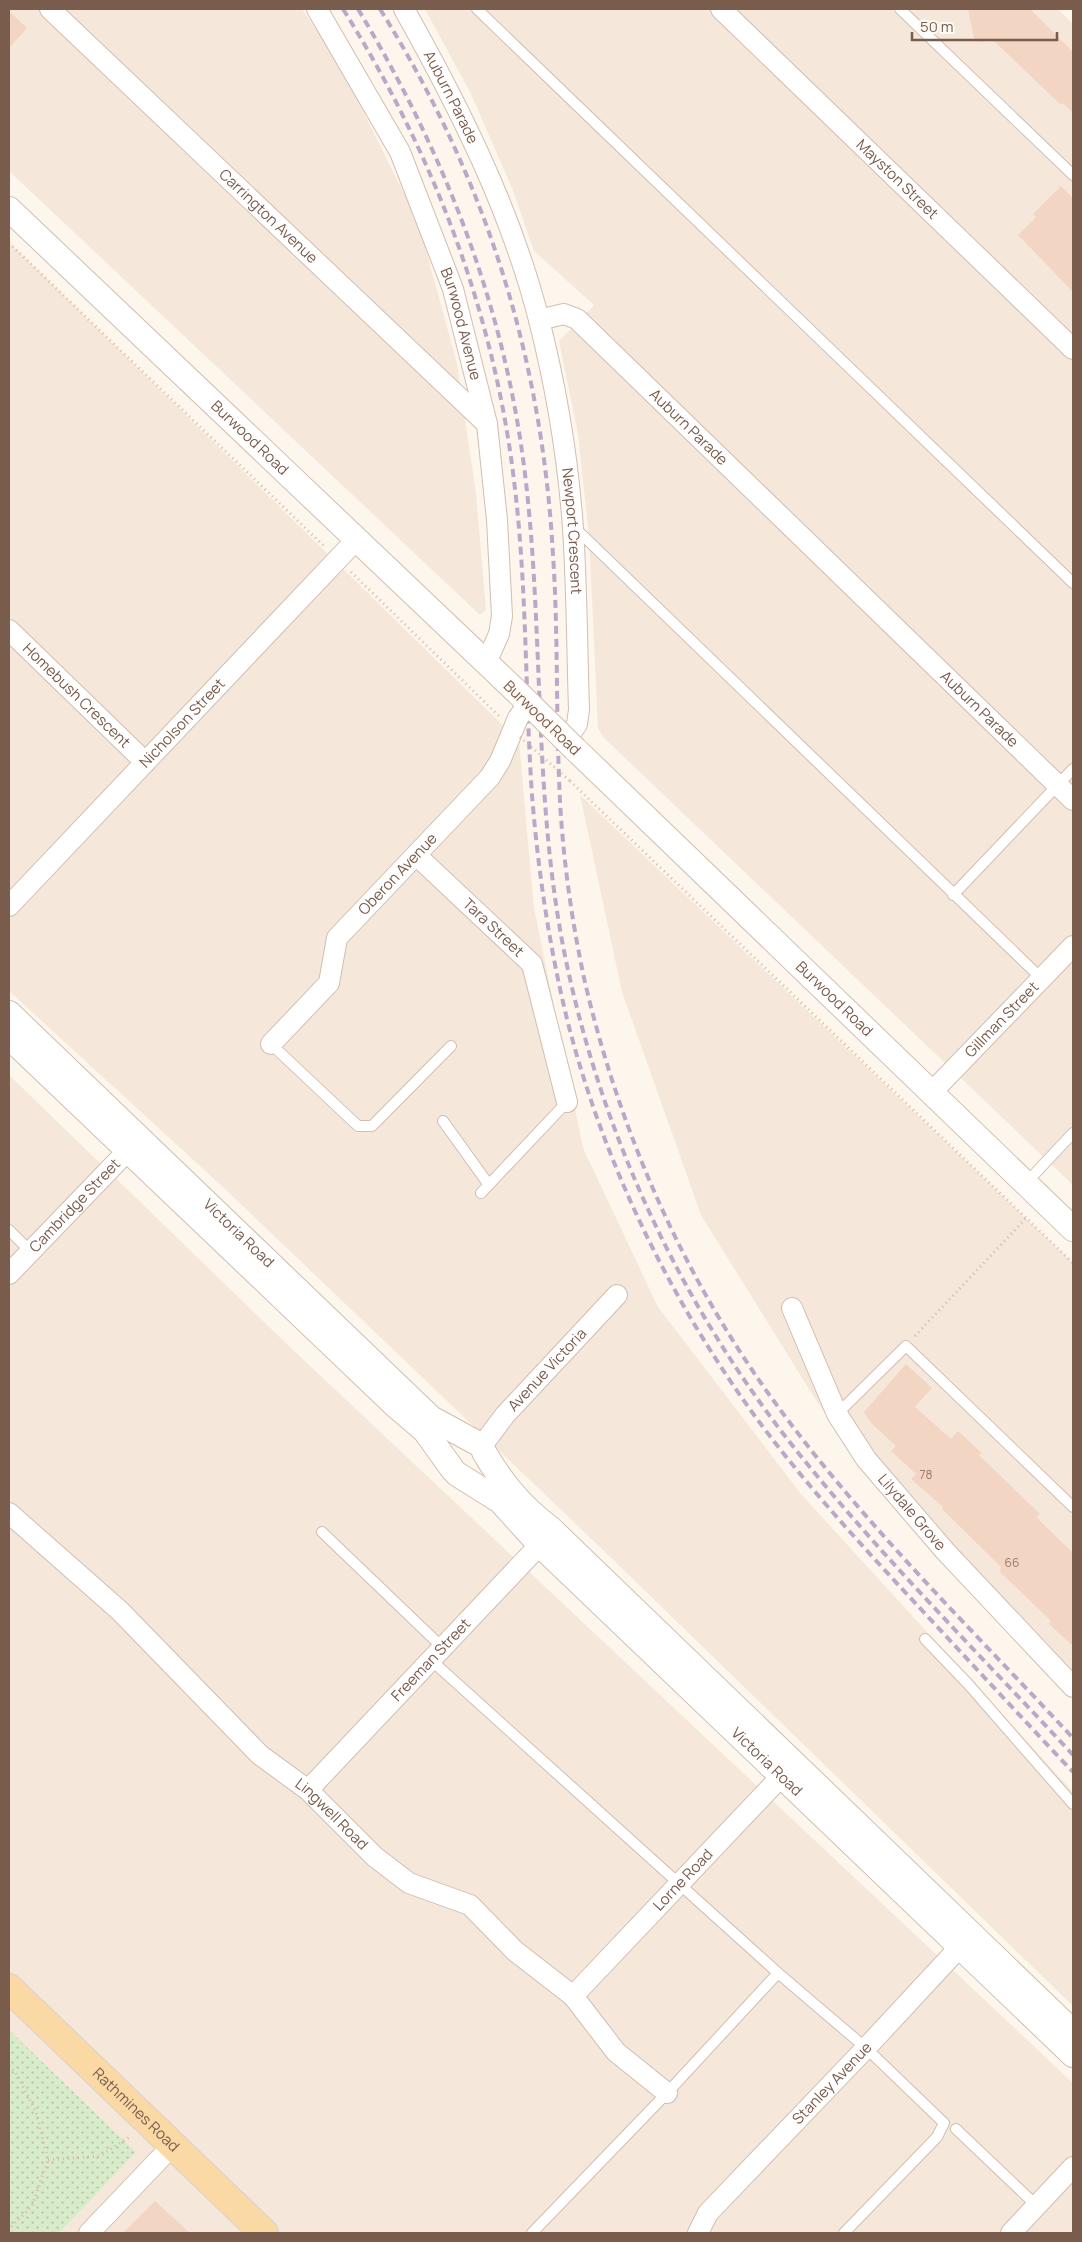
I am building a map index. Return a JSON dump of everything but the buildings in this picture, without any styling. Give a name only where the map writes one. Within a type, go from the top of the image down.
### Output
[{"type":"main road","name":"Rathmines Road","points":[[9,1988],[264,2233]]},
{"type":"street","name":"Carrington Avenue","points":[[50,9],[486,424]]},
{"type":"street","name":"Burwood Avenue","points":[[317,9],[400,152],[453,289],[486,424],[500,566],[502,610],[500,629],[486,663]]},
{"type":"street","name":"Auburn Parade","points":[[404,9],[445,85],[479,156],[522,264],[539,320],[564,314],[577,319],[1073,800]]},
{"type":"street","name":"Mayston Street","points":[[722,9],[1073,349]]},
{"type":"street","name":"Burwood Road","points":[[9,209],[486,663],[518,716],[571,740],[1073,1229]]},
{"type":"street","name":"Newport Crescent","points":[[539,320],[557,409],[572,526],[579,710],[578,722],[571,740]]},
{"type":"street","name":"Nicholson Street","points":[[9,906],[144,761],[356,540]]},
{"type":"street","name":"Homebush Crescent","points":[[9,630],[144,761]]},
{"type":"street","name":"Oberon Avenue","points":[[271,1044],[329,983],[337,938],[490,777],[500,761],[518,716]]},
{"type":"street","name":"Tara Street","points":[[416,855],[532,964],[567,1102]]},
{"type":"street","name":"Gillman Street","points":[[931,1092],[1073,946]]},
{"type":"street","name":"Victoria Road","points":[[9,1013],[135,1143],[339,1340],[431,1418],[480,1447],[501,1481],[546,1538]]},
{"type":"street","name":"Victoria Road","points":[[9,1037],[135,1143]]},
{"type":"street","name":"Cambridge Street","points":[[9,1274],[135,1143]]},
{"type":"street","name":"Avenue Victoria","points":[[480,1447],[505,1415],[618,1295]]},
{"type":"street","name":"Lilydale Grove","points":[[792,1308],[837,1414],[866,1459],[939,1544],[1073,1687]]},
{"type":"street","name":"Victoria Road","points":[[339,1340],[397,1408],[425,1431],[455,1472],[500,1500],[546,1538],[966,1941],[1073,2055]]},
{"type":"street","points":[[455,1472],[467,1476],[477,1474],[484,1466],[480,1447]]},
{"type":"street","name":"Lingwell Road","points":[[9,1513],[120,1611],[260,1755],[308,1790],[375,1858],[409,1883],[470,1905],[514,1951],[573,1996],[616,2052],[668,2093]]},
{"type":"street","name":"Freeman Street","points":[[308,1790],[546,1538]]},
{"type":"street","name":"Lorne Road","points":[[573,1996],[788,1770]]},
{"type":"street","name":"Victoria Road","points":[[966,1941],[1073,2032]]},
{"type":"street","name":"Stanley Avenue","points":[[698,2233],[708,2213],[966,1941]]},
{"type":"street","points":[[89,2233],[172,2146]]},
{"type":"street","points":[[1011,2233],[1073,2167]]},
{"type":"lane","points":[[477,9],[1073,583]]},
{"type":"lane","points":[[900,9],[1073,174]]},
{"type":"lane","points":[[572,526],[1042,979]]},
{"type":"lane","points":[[953,895],[1073,769]]},
{"type":"lane","points":[[271,1044],[358,1126],[372,1126],[451,1046]]},
{"type":"lane","points":[[443,1122],[485,1189],[567,1102]]},
{"type":"lane","points":[[1026,1184],[1073,1134]]},
{"type":"lane","points":[[9,1230],[30,1251]]},
{"type":"lane","points":[[837,1414],[906,1346],[1073,1507]]},
{"type":"lane","points":[[322,1532],[437,1654],[778,1973],[866,2048],[944,2123],[937,2137],[844,2233]]},
{"type":"lane","points":[[925,1639],[969,1685],[1073,1804]]},
{"type":"lane","points":[[532,2233],[668,2093],[778,1973]]},
{"type":"lane","points":[[956,2129],[1037,2206]]},
{"type":"path","points":[[9,243],[494,709],[518,716],[570,781],[1073,1263]]},
{"type":"path","points":[[906,1346],[1044,1201]]},
{"type":"path","points":[[9,2066],[16,2073],[36,2112],[48,2160],[32,2206],[9,2229]]},
{"type":"path","points":[[48,2160],[100,2156],[128,2138],[147,2120]]},
{"type":"shaded area","points":[[9,9],[302,9],[339,63],[419,224],[457,364],[476,494],[486,610],[480,615],[9,171]]},
{"type":"shaded area","points":[[425,9],[1058,9],[1073,24],[1073,1185],[603,737],[598,728],[589,537],[578,434],[559,341],[594,305],[534,251],[512,188],[471,94]]},
{"type":"shaded area","points":[[9,242],[519,741],[534,908],[583,1148],[658,1307],[801,1494],[1073,1792],[1073,2006],[601,1548],[225,1189],[9,991]]},
{"type":"shaded area","points":[[580,795],[1073,1263],[1073,1698],[866,1474],[812,1394],[701,1215],[622,992]]},
{"type":"shaded area","points":[[9,1075],[292,1349],[1073,2083],[1073,2233],[9,2233]]},
{"type":"green space","points":[[9,2030],[136,2152],[59,2233],[9,2233]]},
{"type":"railway","points":[[343,9],[376,64],[406,121],[432,180],[456,239],[476,300],[493,362],[506,425],[519,527],[532,795],[545,907],[567,1019],[582,1072],[620,1177],[668,1278],[725,1374],[757,1419],[795,1468],[855,1538],[1073,1772]]},
{"type":"railway","points":[[358,9],[418,118],[443,175],[466,232],[486,291],[503,351],[516,412],[525,474],[535,599],[544,785],[557,909],[568,970],[584,1033],[603,1095],[625,1156],[651,1215],[680,1273],[712,1329],[747,1384],[785,1436],[853,1519],[889,1559],[1073,1755]]},
{"type":"railway","points":[[380,9],[417,73],[450,137],[478,203],[502,270],[521,339],[536,409],[547,481],[555,583],[560,802],[570,903],[584,978],[598,1032],[632,1137],[676,1239],[702,1289],[761,1383],[796,1431],[871,1522],[1073,1738]]}]
